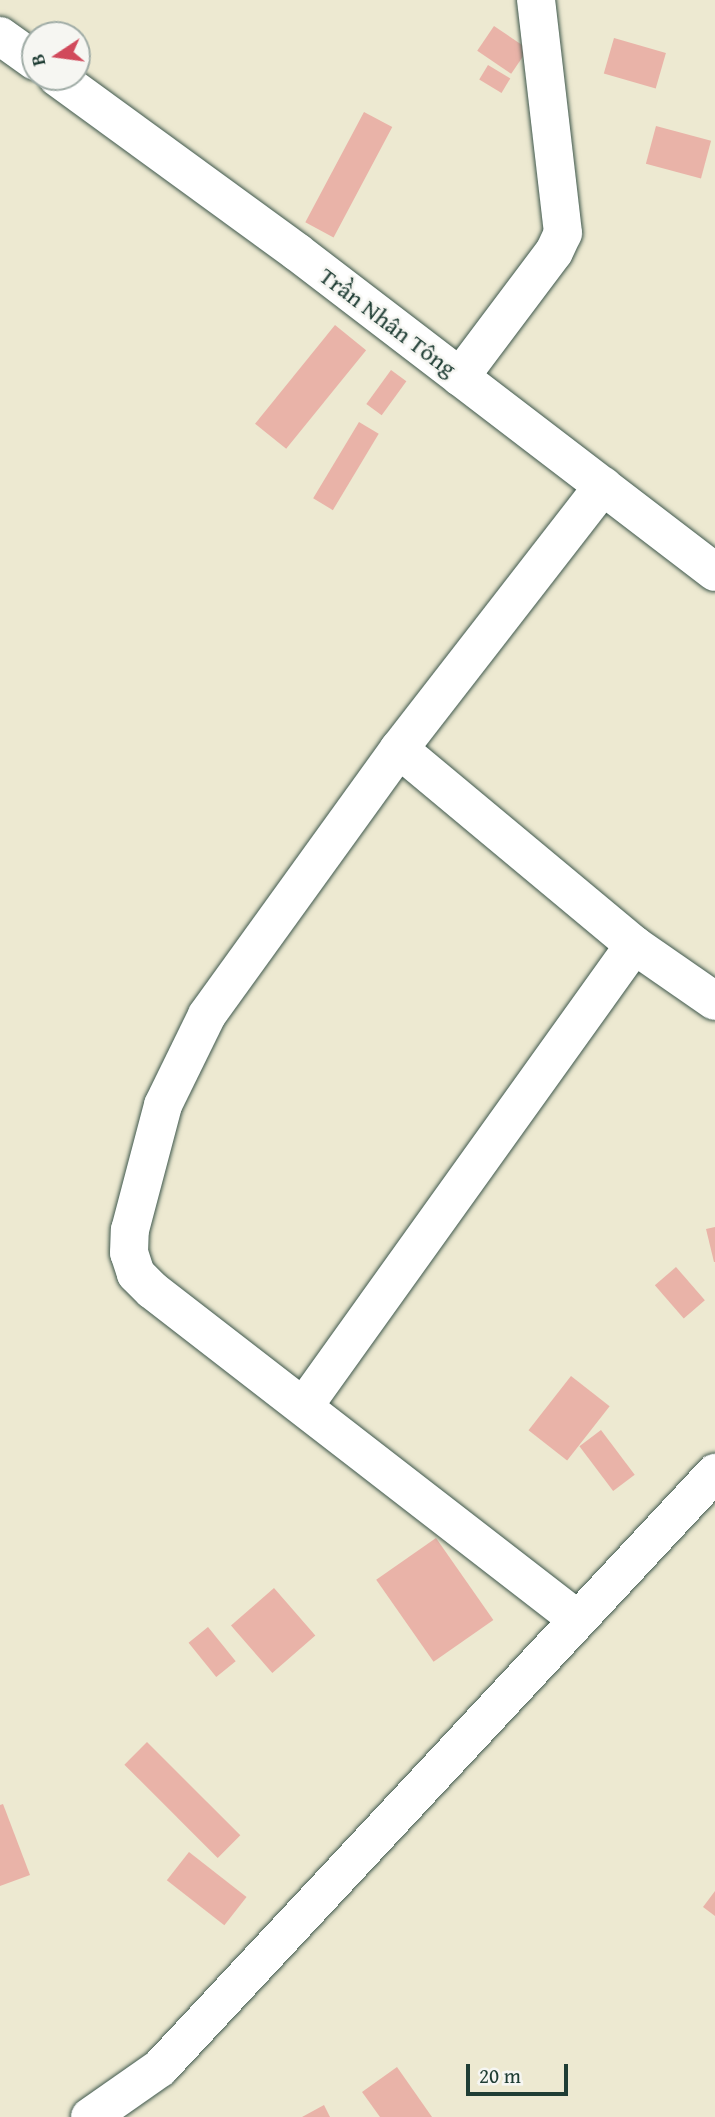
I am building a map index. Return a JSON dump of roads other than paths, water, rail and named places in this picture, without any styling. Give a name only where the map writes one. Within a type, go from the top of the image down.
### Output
[{"type":"street","points":[[460,377],[554,252],[563,233],[536,0]]},
{"type":"street","points":[[0,36],[21,51]]},
{"type":"street","name":"Trần Nhân Tông","points":[[76,91],[460,377],[715,572]]},
{"type":"street","points":[[577,1619],[152,1290],[136,1273],[129,1253],[130,1230],[163,1105],[207,1015],[399,749],[603,486]]},
{"type":"street","points":[[399,749],[634,944],[715,1001]]},
{"type":"street","points":[[304,1406],[634,944]]},
{"type":"street","points":[[90,2117],[160,2068],[715,1473]]}]
